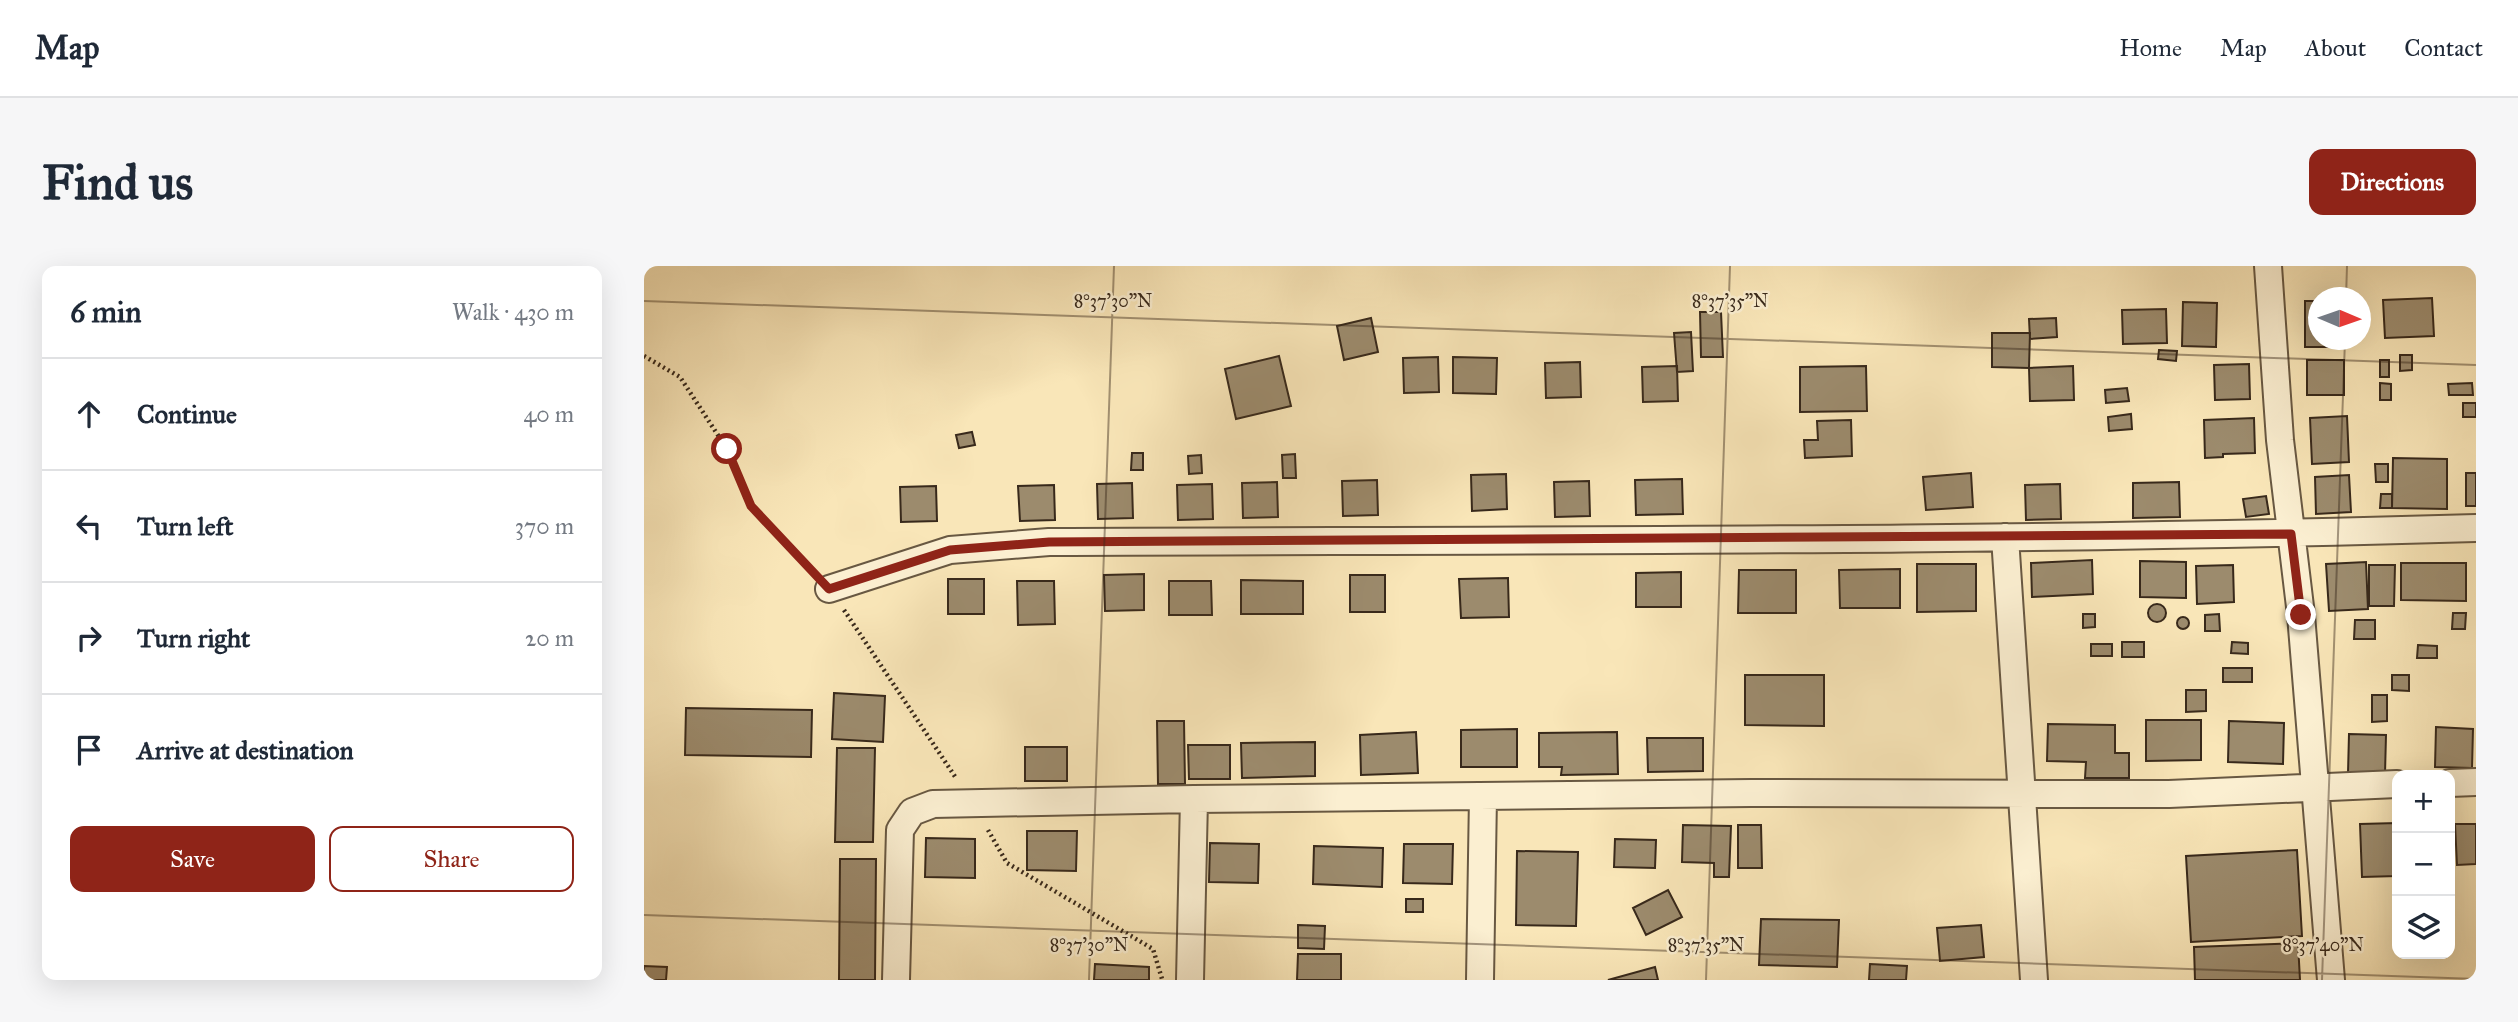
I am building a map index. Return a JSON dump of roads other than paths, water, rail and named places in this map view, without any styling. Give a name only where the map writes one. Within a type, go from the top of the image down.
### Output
[{"type":"street","points":[[2269,266],[2280,440],[2301,615],[2331,980]]},
{"type":"street","points":[[829,589],[950,550],[1049,542],[2005,537],[2291,534],[2476,528]]},
{"type":"street","points":[[2005,537],[2034,980]]},
{"type":"street","points":[[2455,783],[2476,782]]},
{"type":"street","points":[[896,980],[900,830],[912,811],[933,804],[1483,796],[2169,794],[2392,784]]},
{"type":"street","points":[[1480,980],[1483,796]]},
{"type":"street","points":[[1190,980],[1194,799]]}]
